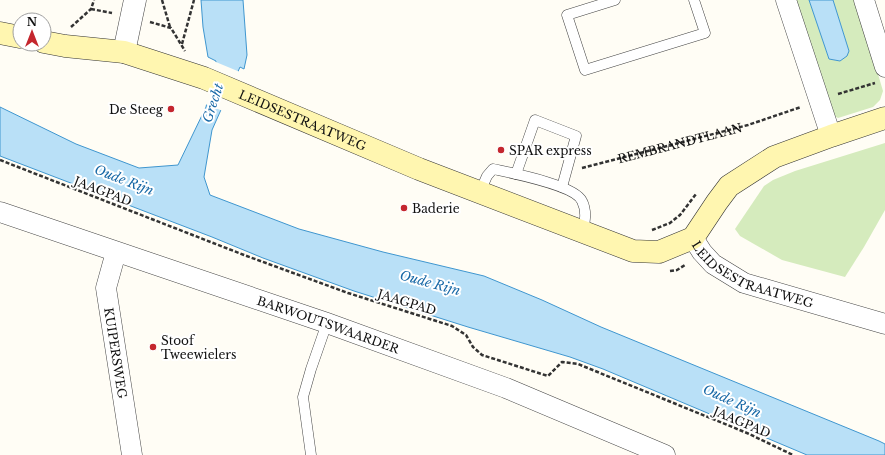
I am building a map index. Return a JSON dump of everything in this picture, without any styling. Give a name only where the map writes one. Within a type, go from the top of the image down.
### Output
[{"type":"main road","points":[[0,33],[12,35]]},
{"type":"main road","name":"LEIDSESTRAATWEG","points":[[52,43],[124,52],[204,78],[238,91],[419,169],[633,251],[659,252],[693,238]]},
{"type":"main road","points":[[693,238],[729,186],[774,157],[885,118]]},
{"type":"street","points":[[786,0],[831,136]]},
{"type":"street","points":[[864,0],[881,74]]},
{"type":"street","points":[[124,52],[133,9]]},
{"type":"street","name":"BARWOUTSWAARDER","points":[[0,212],[327,323],[506,388],[655,453]]},
{"type":"street","name":"LEIDSESTRAATWEG","points":[[693,238],[702,252],[713,264],[744,284],[885,324]]},
{"type":"street","name":"KUIPERSWEG","points":[[116,252],[106,288],[132,455]]},
{"type":"lane","points":[[615,0],[567,15],[585,70],[705,32],[694,0]]},
{"type":"lane","points":[[516,174],[535,120],[576,136],[566,188]]},
{"type":"lane","points":[[480,192],[487,176],[494,169],[566,188],[582,200],[586,216],[583,231]]},
{"type":"lane","points":[[311,455],[304,397],[311,369],[327,323]]},
{"type":"path","points":[[94,0],[91,9],[133,9],[170,28]]},
{"type":"path","points":[[162,0],[170,28],[186,53]]},
{"type":"path","points":[[182,45],[194,0]]},
{"type":"path","points":[[819,100],[881,74]]},
{"type":"path","name":"REMBRANDTLAAN","points":[[566,188],[578,169],[748,125],[819,100]]},
{"type":"path","name":"JAAGPAD","points":[[0,160],[244,255],[348,293],[452,326],[466,335],[473,347],[482,355],[548,376],[562,362],[578,364],[747,433],[793,455]]},
{"type":"green space","points":[[792,0],[809,0],[829,59],[840,61],[849,51],[833,0],[856,0],[883,91],[880,100],[873,107],[838,118],[832,115]]},
{"type":"green space","points":[[885,143],[885,210],[845,277],[782,260],[740,236],[735,229],[764,186],[773,180],[795,171]]},
{"type":"water","points":[[201,0],[243,0],[247,55],[244,69],[240,67],[212,130],[204,177],[210,195],[299,229],[383,252],[484,276],[601,327],[879,441],[885,444],[885,455],[807,455],[603,369],[570,357],[354,291],[263,258],[0,156],[0,107],[76,144],[139,168],[178,165],[206,107],[216,61],[208,57],[203,27]]},
{"type":"water","points":[[809,0],[833,0],[849,51],[847,56],[840,61],[829,59]]},
{"type":"pier","points":[[211,60],[240,72],[223,111],[205,104],[214,62]]},
{"type":"place","name":"De Steeg","points":[[171,109]]},
{"type":"place","name":"SPAR express","points":[[501,150]]},
{"type":"place","name":"Baderie","points":[[404,208]]},
{"type":"place","name":"Stoof Tweewielers","points":[[153,347]]},
{"type":"water label","name":"Grecht","points":[[213,103]]},
{"type":"water label","name":"Oude Rijn","points":[[124,180]]},
{"type":"water label","name":"Oude Rijn","points":[[430,283]]},
{"type":"water label","name":"Oude Rijn","points":[[732,401]]}]
